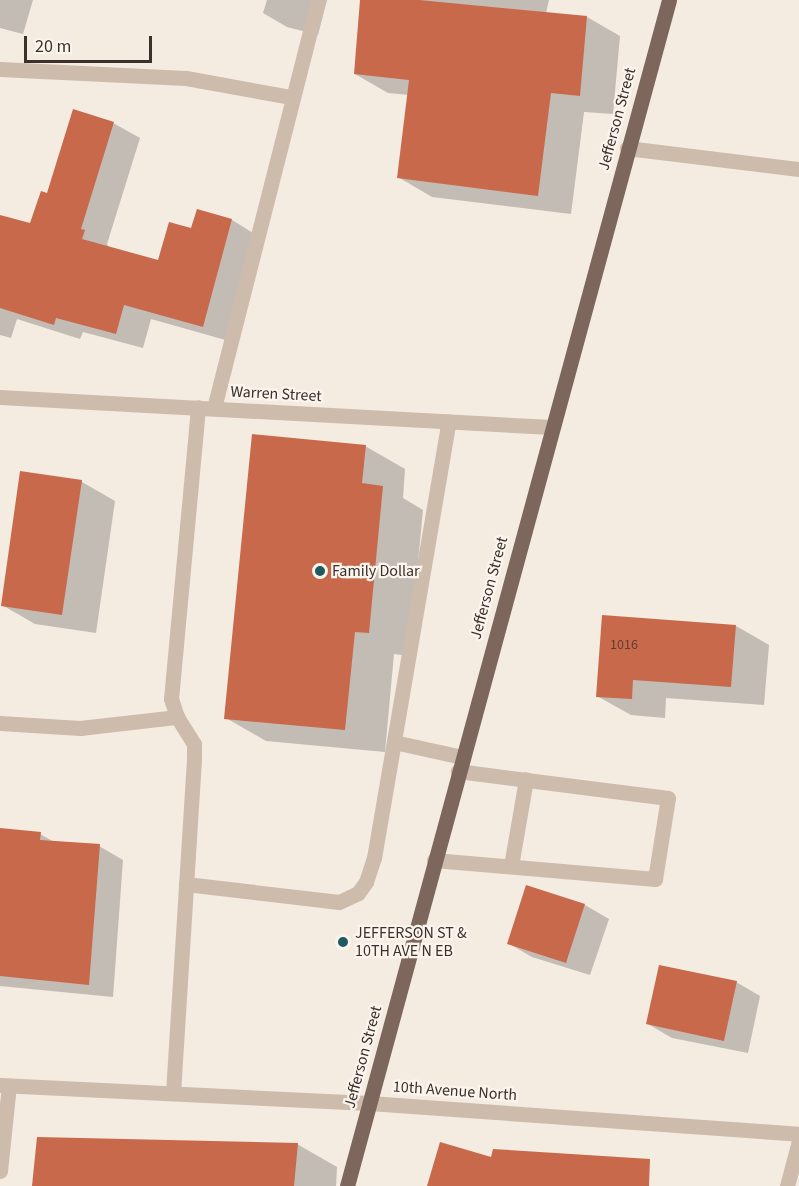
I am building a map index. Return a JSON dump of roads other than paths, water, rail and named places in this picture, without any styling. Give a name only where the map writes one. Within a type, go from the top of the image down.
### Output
[{"type":"main road","name":"Jefferson Street","points":[[347,1186],[551,427],[669,0]]},
{"type":"street","points":[[173,1093],[194,744],[177,717],[171,699],[206,408],[318,0]]},
{"type":"street","points":[[0,69],[186,78],[291,97]]},
{"type":"street","points":[[627,148],[799,169]]},
{"type":"street","name":"Warren Street","points":[[0,397],[551,427]]},
{"type":"street","points":[[186,884],[339,902],[347,900],[366,882],[374,858],[449,421]]},
{"type":"street","points":[[0,723],[80,728],[177,717]]},
{"type":"street","points":[[394,742],[460,764],[526,779],[668,798],[655,879],[434,860]]},
{"type":"street","points":[[511,866],[526,779]]},
{"type":"street","points":[[0,1171],[5,1085]]},
{"type":"street","name":"10th Avenue North","points":[[5,1085],[369,1103],[799,1134]]},
{"type":"street","points":[[787,1186],[799,1141]]},
{"type":"place","name":"Family Dollar","points":[[320,571]]},
{"type":"place","name":"JEFFERSON ST & 10TH AVE N EB","points":[[343,942]]}]
